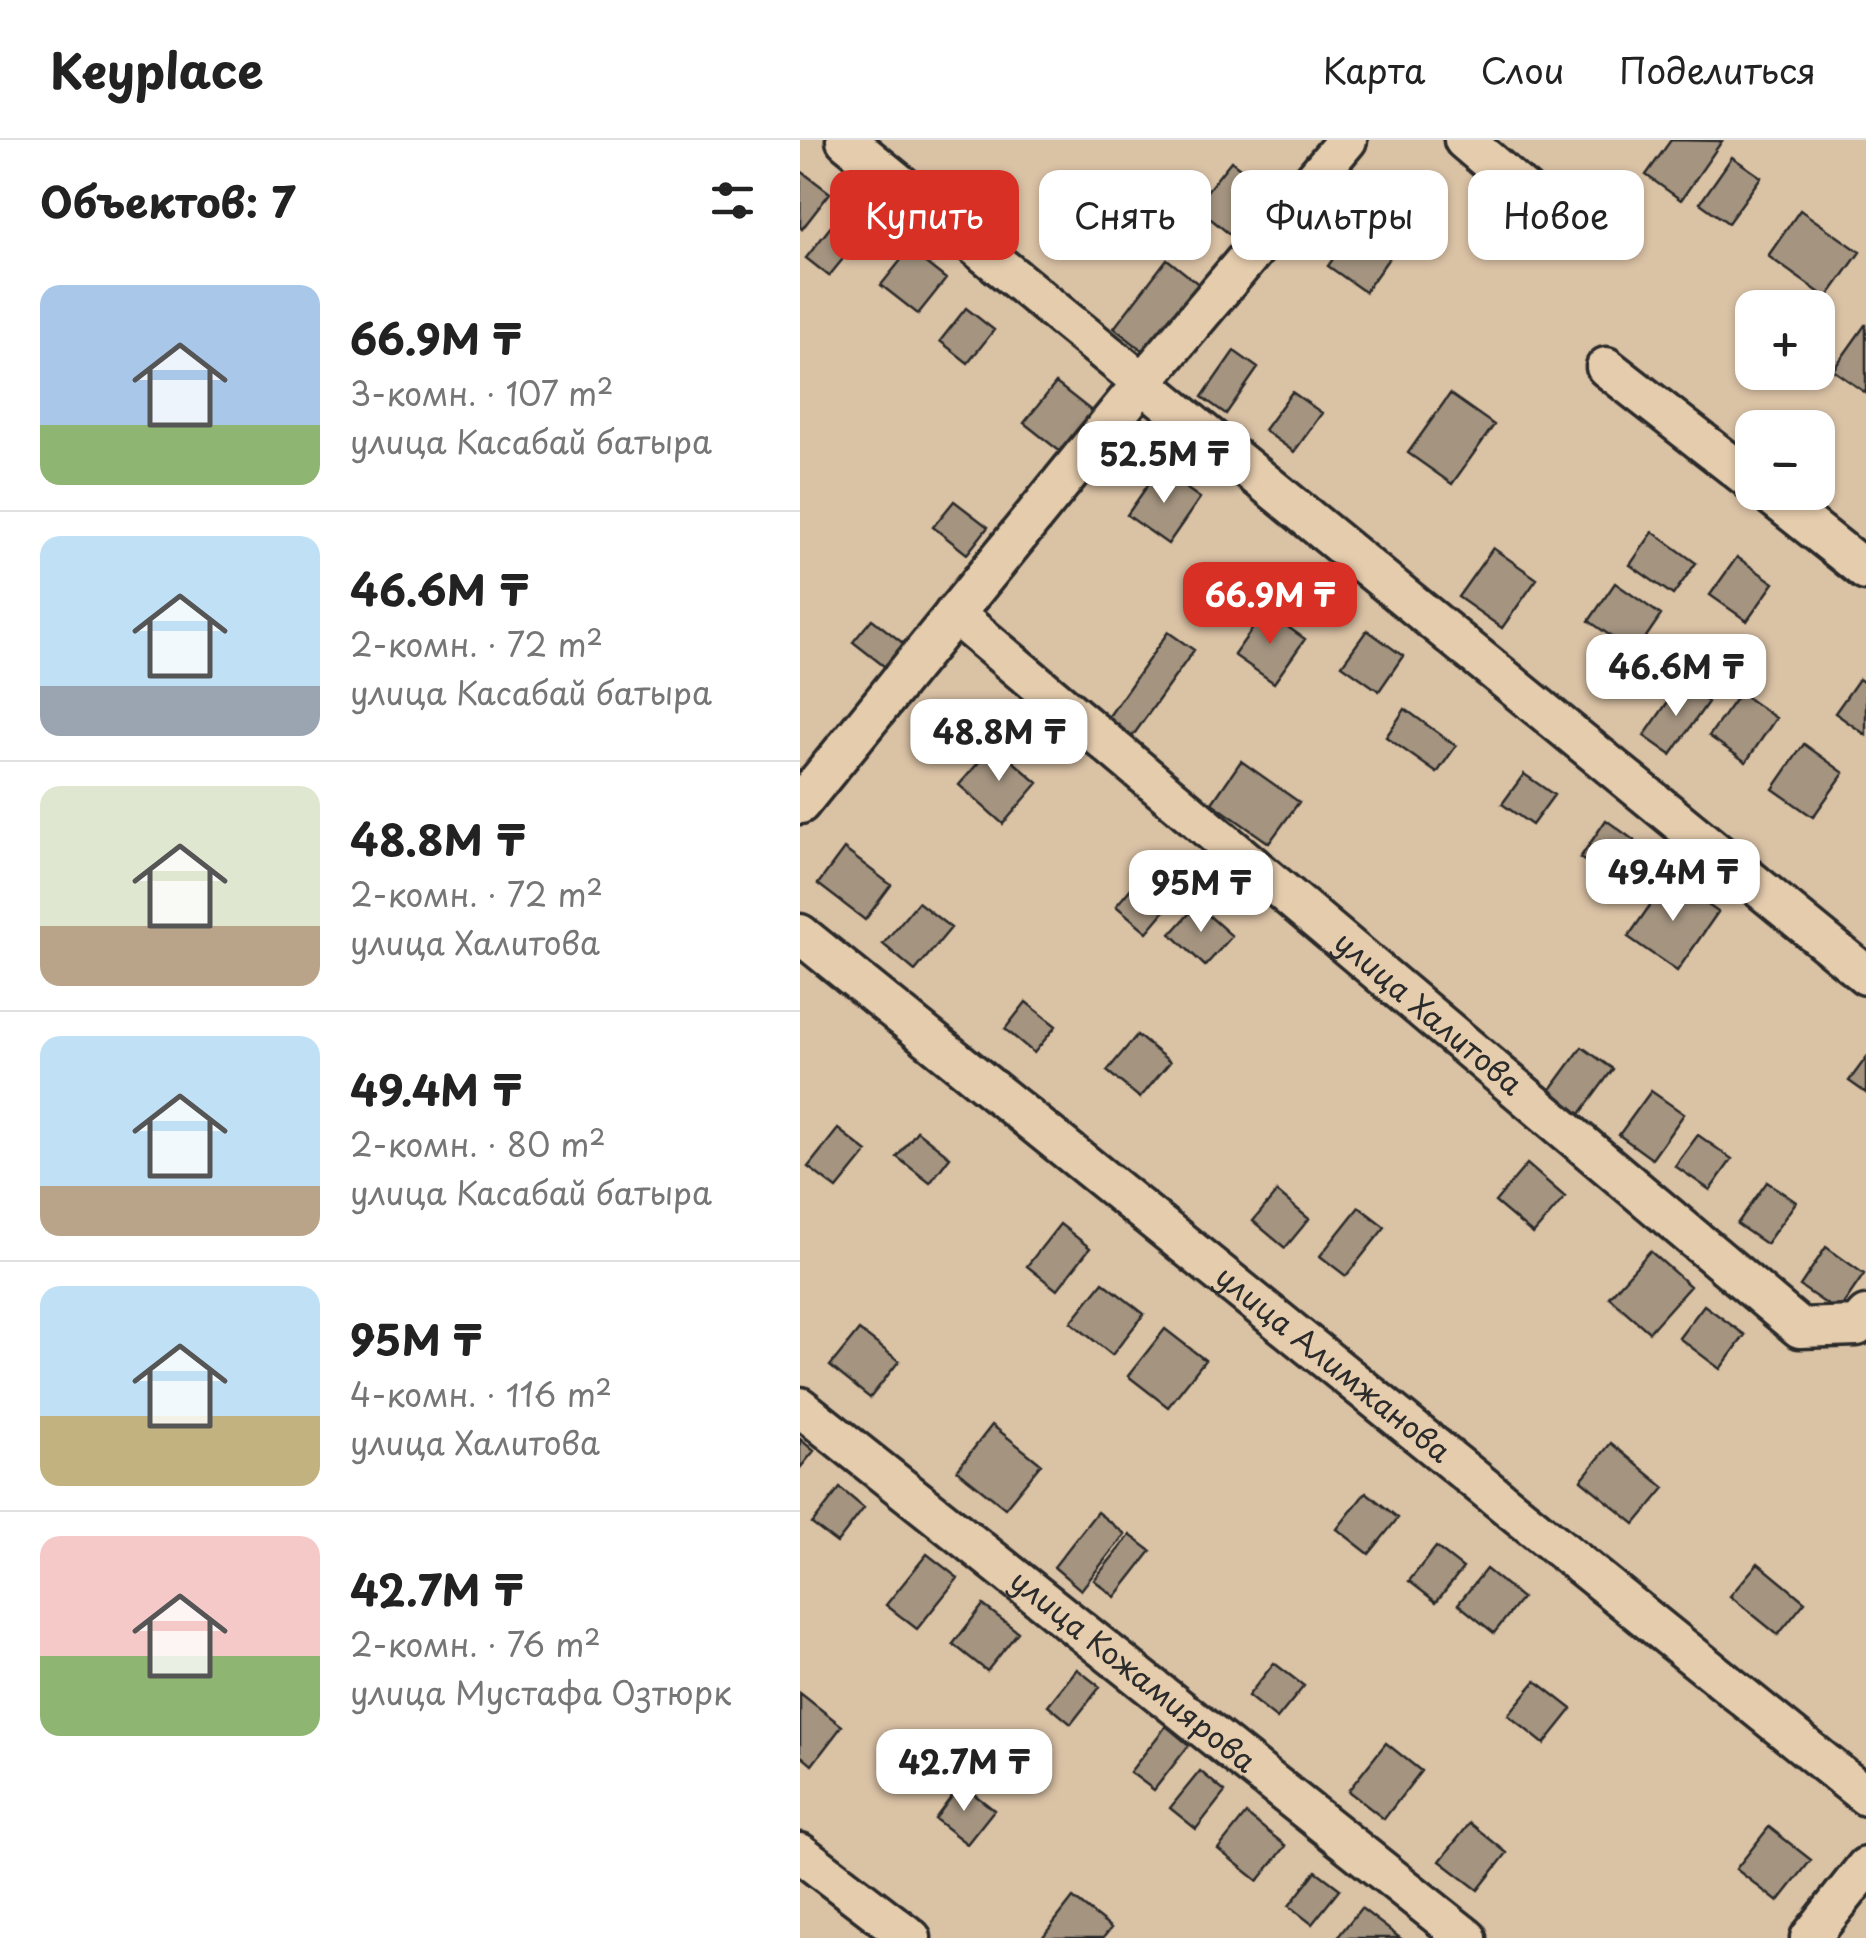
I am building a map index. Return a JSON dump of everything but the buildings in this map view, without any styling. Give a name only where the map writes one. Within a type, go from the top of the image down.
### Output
[{"type":"street","points":[[846,140],[1866,975]]},
{"type":"street","points":[[800,804],[1143,382],[1346,140]]},
{"type":"street","points":[[1464,140],[1499,170]]},
{"type":"street","points":[[1606,367],[1735,468]]},
{"type":"street","points":[[1790,510],[1866,570]]},
{"type":"street","name":"улица Халитова","points":[[954,614],[1800,1328],[1856,1326],[1866,1316]]},
{"type":"street","name":"улица Алимжанова","points":[[800,934],[1866,1796]]},
{"type":"street","name":"улица Кожамиярова","points":[[800,1407],[1467,1938]]},
{"type":"street","points":[[800,1852],[910,1938]]},
{"type":"street","points":[[1810,1938],[1866,1867]]}]
